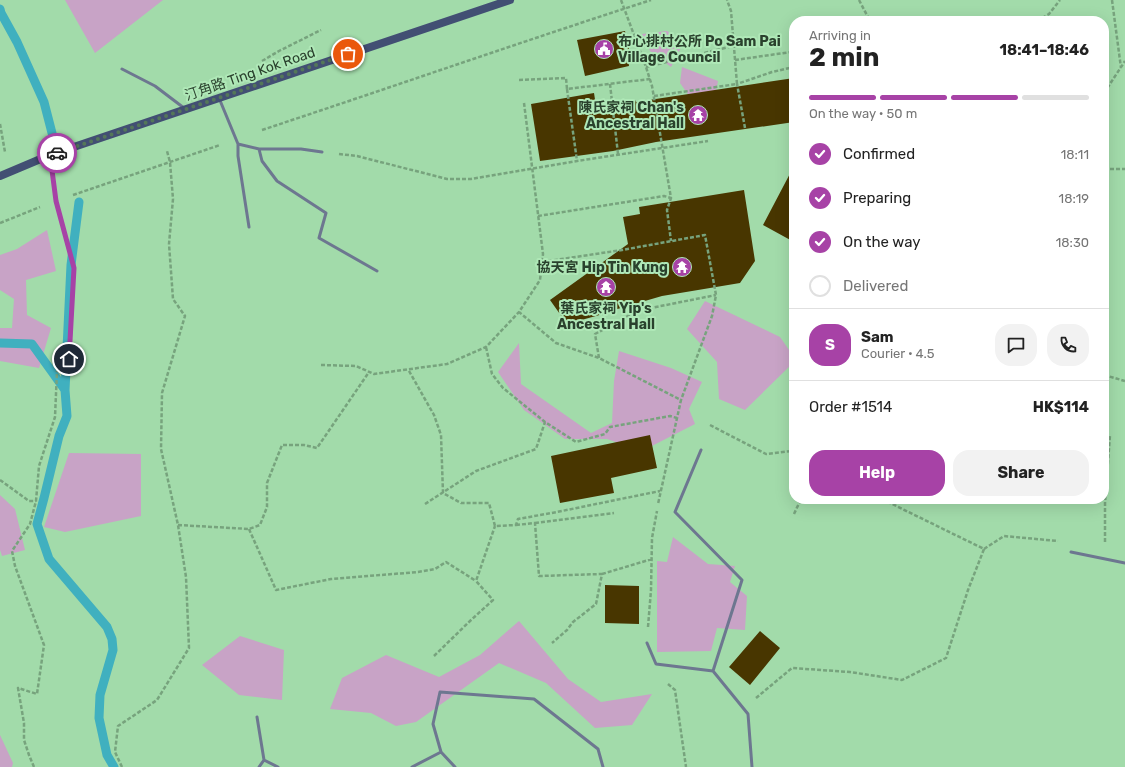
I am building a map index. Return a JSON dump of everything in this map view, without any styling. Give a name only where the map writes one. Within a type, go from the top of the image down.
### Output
[{"type":"main road","name":"汀角路 Ting Kok Road","points":[[1,175],[50,155],[510,0]]},
{"type":"lane","points":[[122,69],[155,86],[186,109]]},
{"type":"lane","points":[[218,98],[238,144],[238,156],[249,227]]},
{"type":"lane","points":[[238,144],[259,148],[302,149],[322,152]]},
{"type":"lane","points":[[259,148],[262,160],[277,181],[326,212],[319,238],[377,271]]},
{"type":"lane","points":[[50,155],[56,201],[74,268],[69,359]]},
{"type":"lane","points":[[701,450],[675,512],[742,580],[712,671]]},
{"type":"lane","points":[[1071,552],[1125,563]]},
{"type":"lane","points":[[647,643],[656,664],[712,671],[748,714],[752,767]]},
{"type":"lane","points":[[455,767],[441,752],[433,724],[440,692],[534,699],[598,749],[603,767]]},
{"type":"lane","points":[[257,717],[264,760],[259,767]]},
{"type":"lane","points":[[412,767],[441,752]]},
{"type":"lane","points":[[264,760],[278,767]]},
{"type":"path","points":[[621,0],[646,67],[654,96],[671,198],[667,210],[671,241]]},
{"type":"path","points":[[0,224],[56,201],[236,139],[429,75],[519,42],[651,0]]},
{"type":"path","points":[[727,0],[731,10],[736,84],[745,128]]},
{"type":"path","points":[[859,0],[867,16]]},
{"type":"path","points":[[1046,16],[1049,14],[1060,0]]},
{"type":"path","points":[[1112,0],[1121,68]]},
{"type":"path","points":[[646,67],[734,46]]},
{"type":"path","points":[[735,60],[789,52]]},
{"type":"path","points":[[1109,86],[1125,61]]},
{"type":"path","points":[[654,96],[736,84],[789,68]]},
{"type":"path","points":[[519,80],[566,78],[577,161]]},
{"type":"path","points":[[567,89],[650,79]]},
{"type":"path","points":[[610,84],[618,154]]},
{"type":"path","points":[[321,365],[356,366],[374,374],[447,364],[486,347],[519,312],[540,280],[543,254],[524,103]]},
{"type":"path","points":[[0,124],[6,154]]},
{"type":"path","points":[[322,152],[357,156],[447,179],[471,179],[618,154],[708,141]]},
{"type":"path","points":[[122,767],[115,752],[118,726],[157,700],[189,648],[186,577],[178,525],[161,449],[162,393],[186,316],[173,299],[169,244],[173,199],[170,162],[167,151]]},
{"type":"path","points":[[1109,169],[1125,169]]},
{"type":"path","points":[[538,216],[664,196],[671,198]]},
{"type":"path","points":[[542,262],[705,235],[716,296],[712,316],[681,400],[660,491],[652,538],[647,643]]},
{"type":"path","points":[[599,358],[595,334],[628,316],[651,308],[716,296]]},
{"type":"path","points":[[519,312],[556,343],[599,358],[681,400]]},
{"type":"path","points":[[486,347],[492,374],[503,388],[545,422],[576,442],[605,434],[610,427],[670,416],[677,418]]},
{"type":"path","points":[[34,767],[24,740],[24,723],[18,688],[37,694],[44,645],[15,566],[12,551],[30,524],[36,501],[39,466],[55,417],[57,368]]},
{"type":"path","points":[[409,370],[434,415],[441,435],[443,492]]},
{"type":"path","points":[[178,525],[250,529],[260,525],[267,507],[267,483],[282,445],[304,444],[317,448],[369,372]]},
{"type":"path","points":[[1109,376],[1125,381]]},
{"type":"path","points":[[425,504],[476,471],[536,449],[545,422]]},
{"type":"path","points":[[710,425],[766,454],[789,451]]},
{"type":"path","points":[[1109,449],[1110,435]]},
{"type":"path","points":[[0,480],[29,501],[36,501]]},
{"type":"path","points":[[516,525],[518,519],[660,491]]},
{"type":"path","points":[[443,492],[461,503],[489,503],[495,526],[476,581]]},
{"type":"path","points":[[794,514],[799,504]]},
{"type":"path","points":[[892,504],[984,549]]},
{"type":"path","points":[[1098,543],[1105,544],[1105,504]]},
{"type":"path","points":[[495,526],[535,523],[614,513]]},
{"type":"path","points":[[535,523],[539,576],[602,574],[652,559]]},
{"type":"path","points":[[250,529],[276,590],[331,579],[418,572],[435,569],[446,562],[476,581],[493,600],[434,656]]},
{"type":"path","points":[[743,708],[792,668],[850,672],[902,680],[946,658],[968,590],[984,549],[1004,536],[1076,542],[1080,555]]},
{"type":"path","points":[[552,643],[567,630],[573,622],[596,604],[602,574]]},
{"type":"path","points":[[663,680],[675,690],[686,767]]},
{"type":"shaded area","points":[[65,0],[163,0],[95,53]]},
{"type":"shaded area","points":[[667,31],[684,42],[671,67],[650,51],[642,34]]},
{"type":"shaded area","points":[[682,67],[718,81],[713,107],[694,103],[680,83]]},
{"type":"shaded area","points":[[47,230],[56,271],[26,280],[27,315],[51,328],[39,368],[0,361],[0,328],[12,328],[14,299],[0,290],[0,255],[17,249]]},
{"type":"shaded area","points":[[705,301],[780,337],[789,350],[789,367],[745,410],[719,399],[717,362],[687,329]]},
{"type":"shaded area","points":[[519,343],[521,384],[591,433],[612,423],[614,381],[619,351],[671,368],[702,382],[689,409],[695,424],[642,451],[607,439],[565,439],[524,410],[498,372]]},
{"type":"shaded area","points":[[69,453],[141,454],[141,516],[65,532],[44,527]]},
{"type":"shaded area","points":[[0,495],[15,509],[25,550],[2,556],[0,550]]},
{"type":"shaded area","points":[[673,537],[708,564],[735,566],[730,582],[747,596],[745,630],[717,628],[711,651],[657,652],[657,561],[667,562]]},
{"type":"shaded area","points":[[519,621],[568,679],[601,702],[652,694],[632,725],[595,728],[546,683],[499,663],[416,722],[396,726],[371,713],[330,709],[342,678],[386,655],[439,677],[480,655]]},
{"type":"shaded area","points":[[240,636],[284,650],[282,700],[239,695],[202,665]]},
{"type":"shaded area","points":[[0,735],[13,763],[12,767],[0,767]]},
{"type":"building","name":"布心排村公所 Po Sam Pai Village Council","points":[[625,31],[631,58],[628,59],[629,66],[585,76],[577,40]]},
{"type":"building","points":[[789,79],[789,123],[656,142],[613,151],[540,161],[531,104],[594,93],[596,106],[635,100],[636,102]]},
{"type":"building","points":[[789,176],[789,239],[763,225]]},
{"type":"building","points":[[744,190],[755,261],[740,283],[662,296],[614,310],[614,306],[603,314],[567,324],[550,300],[628,244],[623,217],[640,214],[639,207]]},
{"type":"building","points":[[650,435],[657,468],[611,478],[614,493],[560,503],[551,456]]},
{"type":"building","points":[[605,585],[639,586],[639,624],[605,623]]},
{"type":"building","points":[[760,631],[780,648],[750,685],[729,667]]},
{"type":"waterway","points":[[0,9],[17,42],[44,102],[52,133]]},
{"type":"waterway","points":[[65,390],[71,265],[79,202]]},
{"type":"waterway","points":[[0,343],[32,344],[65,390],[67,416],[59,436],[37,524],[49,559],[107,627],[112,639],[113,650],[100,695],[99,718],[107,755],[114,767]]},
{"type":"way so far","points":[[57,153],[348,54]]},
{"type":"place","name":"布心排村公所 Po Sam Pai Village Council","points":[[604,49]]},
{"type":"place","name":"陳氏家祠 Chan's Ancestral Hall","points":[[698,115]]},
{"type":"place","name":"協天宮 Hip Tin Kung","points":[[682,267]]},
{"type":"place","name":"葉氏家祠 Yip's Ancestral Hall","points":[[606,287]]},
{"type":"route","points":[[57,153],[50,155],[56,201],[74,268],[69,359]]}]
